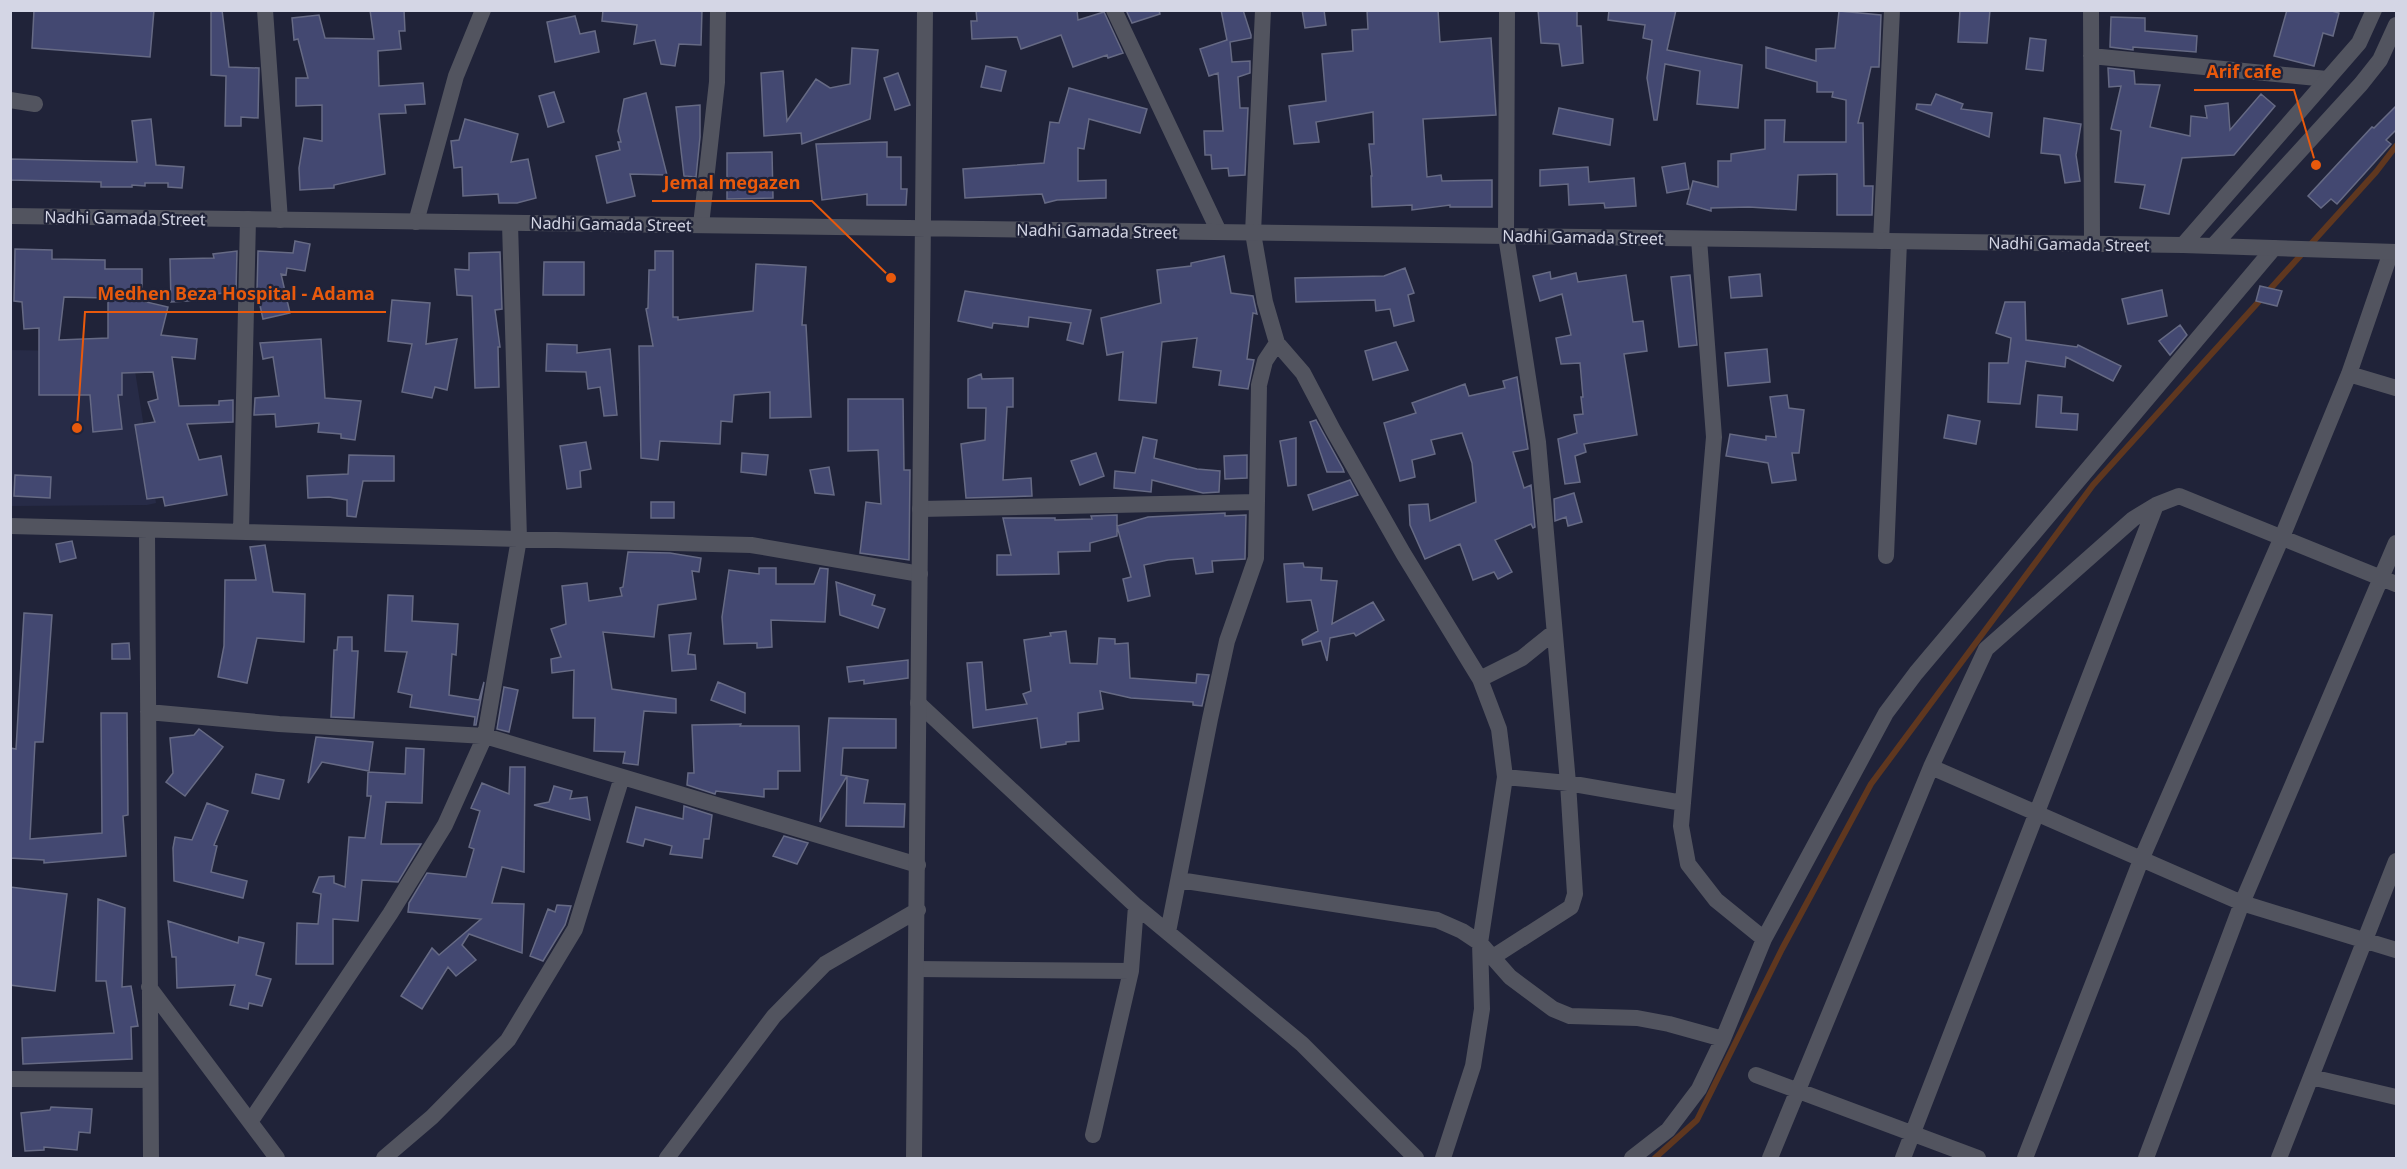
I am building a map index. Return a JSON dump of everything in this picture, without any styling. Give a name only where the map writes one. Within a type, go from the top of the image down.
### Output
[{"type":"street","points":[[265,10],[280,220]]},
{"type":"street","points":[[416,222],[456,76],[483,10]]},
{"type":"street","points":[[701,225],[717,82],[718,10]]},
{"type":"street","points":[[914,1158],[925,10]]},
{"type":"street","points":[[1114,10],[1219,232]]},
{"type":"street","points":[[1263,10],[1253,233],[1265,302],[1277,343],[1303,373],[1403,553],[1480,679],[1499,729],[1505,777],[1480,943],[1482,1009],[1473,1066],[1443,1158]]},
{"type":"street","points":[[1493,957],[1571,907],[1575,894],[1568,783],[1538,442],[1506,236],[1507,10]]},
{"type":"street","points":[[1881,241],[1892,10]]},
{"type":"street","points":[[2091,10],[2092,244]]},
{"type":"street","points":[[2183,245],[2359,43],[2374,10]]},
{"type":"street","points":[[2213,246],[2361,84],[2380,60],[2397,25]]},
{"type":"street","points":[[2091,56],[2327,79]]},
{"type":"street","points":[[10,100],[35,104]]},
{"type":"street","name":"Nadhi Gamada Street","points":[[10,216],[2183,245],[2394,252]]},
{"type":"street","points":[[241,532],[248,219]]},
{"type":"street","points":[[250,1122],[390,914],[439,835],[485,736],[519,539],[510,223]]},
{"type":"street","points":[[1699,239],[1714,436],[1681,826],[1688,864],[1716,900],[1764,939]]},
{"type":"street","points":[[1886,556],[1899,242]]},
{"type":"street","points":[[1632,1158],[1668,1130],[1700,1089],[1724,1039],[1764,939],[1886,713],[1916,673],[2282,248]]},
{"type":"street","points":[[2025,1158],[2141,860],[2282,537],[2349,374],[2394,252]]},
{"type":"street","points":[[1168,932],[1209,719],[1227,641],[1256,558],[1259,385],[1265,361],[1277,343]]},
{"type":"street","points":[[2349,374],[2397,388]]},
{"type":"street","points":[[1770,1158],[1931,767],[1986,649],[2133,519],[2156,505],[2179,496],[2390,581]]},
{"type":"street","points":[[921,509],[1257,502]]},
{"type":"street","points":[[1903,1158],[2156,505]]},
{"type":"street","points":[[10,526],[751,545],[920,574]]},
{"type":"street","points":[[147,530],[151,1158]]},
{"type":"street","points":[[2146,1158],[2242,903],[2390,581],[2397,543]]},
{"type":"street","points":[[1480,679],[1522,658],[1553,633]]},
{"type":"street","points":[[918,703],[1136,906],[1302,1044],[1416,1158]]},
{"type":"street","points":[[148,712],[279,724],[485,736],[918,865]]},
{"type":"street","points":[[1931,767],[2242,903],[2397,950]]},
{"type":"street","points":[[384,1158],[432,1117],[508,1040],[576,929],[622,777]]},
{"type":"street","points":[[1505,777],[1568,783],[1683,803]]},
{"type":"street","points":[[2279,1158],[2397,861]]},
{"type":"street","points":[[1179,880],[1437,920],[1462,931],[1480,943],[1510,977],[1553,1009],[1570,1016],[1637,1018],[1724,1039]]},
{"type":"street","points":[[1093,1135],[1131,971],[1136,906]]},
{"type":"street","points":[[667,1158],[774,1016],[825,964],[918,910]]},
{"type":"street","points":[[917,969],[1131,971]]},
{"type":"street","points":[[149,987],[277,1158]]},
{"type":"street","points":[[1756,1075],[1978,1158]]},
{"type":"street","points":[[2311,1077],[2397,1097]]},
{"type":"street","points":[[10,1079],[150,1080]]},
{"type":"shaded area","points":[[10,350],[132,352],[156,503],[147,505],[11,506]]},
{"type":"building","points":[[34,10],[154,10],[150,57],[32,48]]},
{"type":"building","points":[[211,10],[222,10],[229,67],[259,68],[258,118],[241,117],[241,126],[225,126],[226,76],[211,75]]},
{"type":"building","points":[[370,10],[404,10],[405,31],[399,31],[401,49],[378,51],[379,86],[423,83],[425,104],[405,105],[406,113],[379,114],[385,174],[334,185],[334,188],[300,190],[299,168],[304,138],[322,141],[322,105],[296,106],[296,78],[308,78],[298,39],[294,40],[292,18],[319,15],[325,38],[374,39]]},
{"type":"building","points":[[603,10],[702,10],[701,45],[679,44],[675,66],[661,64],[655,40],[634,44],[637,25],[602,21]]},
{"type":"building","points":[[976,10],[1077,10],[1078,20],[1104,12],[1123,53],[1108,58],[1107,55],[1073,67],[1061,35],[1021,49],[1017,37],[972,39],[971,21],[977,21]]},
{"type":"building","points":[[1126,10],[1159,10],[1160,14],[1132,23]]},
{"type":"building","points":[[1221,10],[1243,10],[1251,35],[1251,38],[1230,42],[1232,62],[1250,61],[1250,73],[1238,77],[1240,108],[1248,108],[1245,175],[1229,176],[1228,168],[1212,169],[1211,155],[1205,155],[1204,131],[1223,131],[1218,73],[1209,76],[1200,49],[1227,40]]},
{"type":"building","points":[[1302,10],[1324,10],[1326,25],[1305,28]]},
{"type":"building","points":[[1367,10],[1438,10],[1440,42],[1491,38],[1496,115],[1423,119],[1427,177],[1441,175],[1442,181],[1492,180],[1492,207],[1450,207],[1450,205],[1412,210],[1412,205],[1372,207],[1369,144],[1374,144],[1373,112],[1316,122],[1319,142],[1294,144],[1289,106],[1326,101],[1322,54],[1353,51],[1352,30],[1368,29]]},
{"type":"building","points":[[1538,10],[1577,10],[1577,26],[1581,26],[1583,63],[1562,66],[1559,44],[1541,43]]},
{"type":"building","points":[[1609,10],[1676,10],[1667,50],[1742,65],[1738,108],[1697,104],[1700,71],[1665,64],[1657,120],[1654,120],[1647,78],[1652,40],[1643,38],[1645,25],[1608,20]]},
{"type":"building","points":[[1960,10],[1990,10],[1987,43],[1958,42]]},
{"type":"building","points":[[2287,10],[2328,10],[2339,13],[2333,36],[2323,33],[2314,66],[2274,56]]},
{"type":"building","points":[[1839,11],[1881,15],[1879,67],[1871,67],[1858,123],[1863,123],[1864,186],[1873,186],[1872,215],[1837,215],[1837,174],[1798,175],[1796,210],[1749,207],[1711,208],[1711,211],[1687,204],[1693,181],[1718,187],[1718,161],[1731,161],[1731,154],[1765,149],[1765,120],[1785,120],[1784,142],[1846,142],[1846,100],[1832,97],[1833,92],[1817,92],[1817,82],[1766,68],[1766,47],[1816,61],[1816,49],[1835,48]]},
{"type":"building","points":[[575,16],[580,34],[595,31],[599,52],[555,62],[547,22]]},
{"type":"building","points":[[2111,17],[2145,18],[2145,31],[2197,36],[2196,52],[2110,47]]},
{"type":"building","points":[[2030,38],[2046,40],[2043,71],[2026,69]]},
{"type":"building","points":[[852,48],[878,50],[870,119],[802,144],[801,133],[764,136],[761,73],[783,71],[787,121],[816,79],[830,88],[850,84]]},
{"type":"building","points":[[986,66],[1006,71],[1001,91],[981,87]]},
{"type":"building","points":[[2108,68],[2134,71],[2135,84],[2160,85],[2150,127],[2190,136],[2191,116],[2207,118],[2205,106],[2228,103],[2230,130],[2261,94],[2275,106],[2234,155],[2182,158],[2169,214],[2140,208],[2145,185],[2115,182],[2121,131],[2111,129],[2121,86],[2109,87]]},
{"type":"building","points":[[898,73],[910,105],[895,110],[884,78]]},
{"type":"building","points":[[1069,88],[1147,109],[1140,133],[1089,119],[1084,149],[1078,148],[1078,181],[1106,180],[1106,198],[1057,200],[1045,203],[1042,194],[965,198],[963,169],[1044,163],[1050,122],[1059,123]]},
{"type":"building","points":[[554,92],[564,122],[548,127],[539,96]]},
{"type":"building","points":[[646,93],[667,175],[630,174],[635,196],[607,203],[596,156],[620,150],[618,142],[621,142],[618,131],[624,99]]},
{"type":"building","points":[[1936,94],[1963,104],[1961,109],[1992,113],[1989,137],[1916,109],[1917,104],[1931,105]]},
{"type":"building","points":[[700,105],[696,177],[684,176],[676,107]]},
{"type":"building","points":[[2397,105],[2397,129],[2386,140],[2391,144],[2337,204],[2331,199],[2321,208],[2308,196],[2372,127],[2374,128]]},
{"type":"building","points":[[1559,108],[1613,119],[1610,145],[1553,134]]},
{"type":"building","points":[[2044,118],[2081,124],[2076,155],[2080,181],[2065,183],[2060,155],[2041,153]]},
{"type":"building","points":[[151,119],[156,165],[184,167],[182,188],[168,187],[168,183],[145,183],[145,186],[132,185],[132,187],[101,187],[101,182],[10,180],[10,159],[137,162],[132,121]]},
{"type":"building","points":[[465,119],[518,134],[511,162],[528,159],[536,198],[517,203],[499,203],[498,194],[463,196],[462,167],[454,168],[451,141],[459,140]]},
{"type":"building","points":[[887,142],[887,157],[901,157],[901,189],[907,189],[906,205],[867,205],[867,194],[822,200],[816,144]]},
{"type":"building","points":[[772,152],[773,198],[727,199],[727,153]]},
{"type":"building","points":[[1685,163],[1689,189],[1667,193],[1662,167]]},
{"type":"building","points":[[1588,167],[1589,182],[1634,178],[1636,206],[1605,208],[1604,203],[1569,205],[1568,184],[1540,186],[1540,170]]},
{"type":"building","points":[[295,241],[310,244],[305,271],[287,268],[286,275],[281,274],[290,313],[263,319],[257,292],[258,251],[293,253]]},
{"type":"building","points":[[15,249],[52,250],[52,259],[105,260],[105,269],[142,269],[142,301],[168,307],[161,335],[197,339],[195,359],[172,357],[179,406],[219,405],[219,401],[233,400],[233,422],[187,424],[199,460],[221,456],[227,495],[165,506],[163,497],[147,499],[135,425],[155,422],[148,402],[158,399],[153,372],[122,373],[122,395],[118,395],[122,429],[93,432],[90,395],[39,395],[39,328],[24,329],[22,302],[14,301]],"holes":[[[64,297],[108,298],[108,338],[59,340]]]},
{"type":"building","points":[[237,251],[236,292],[203,295],[203,300],[171,302],[170,259],[214,258],[213,254]]},
{"type":"building","points":[[655,251],[673,251],[673,317],[678,317],[678,320],[753,311],[756,264],[806,267],[802,325],[806,325],[811,417],[770,418],[770,392],[734,395],[732,422],[721,421],[720,444],[660,441],[658,460],[641,458],[639,346],[653,346],[646,309],[648,308],[649,270],[655,270]]},
{"type":"building","points":[[500,252],[502,309],[495,310],[500,347],[498,347],[499,387],[475,388],[472,296],[457,295],[455,269],[469,270],[469,253]]},
{"type":"building","points":[[1224,256],[1231,293],[1253,296],[1257,314],[1253,313],[1247,359],[1254,360],[1248,389],[1219,385],[1221,371],[1193,367],[1197,338],[1162,342],[1156,403],[1119,400],[1123,352],[1107,355],[1101,318],[1161,303],[1157,270],[1191,266],[1191,263]]},
{"type":"building","points":[[544,262],[584,262],[584,295],[543,295]]},
{"type":"building","points":[[1405,268],[1414,293],[1408,295],[1414,321],[1394,326],[1390,309],[1376,311],[1375,300],[1296,302],[1295,278],[1384,276]]},
{"type":"building","points":[[1550,272],[1551,279],[1576,273],[1578,282],[1626,275],[1633,322],[1643,321],[1647,351],[1624,354],[1637,435],[1584,444],[1586,452],[1575,456],[1580,482],[1565,484],[1558,439],[1577,433],[1574,415],[1583,414],[1581,397],[1583,397],[1580,363],[1561,364],[1556,338],[1571,335],[1562,294],[1540,301],[1533,276]]},
{"type":"building","points":[[1760,274],[1762,296],[1731,298],[1729,277]]},
{"type":"building","points":[[1690,275],[1697,345],[1679,347],[1671,277]]},
{"type":"building","points":[[2260,286],[2282,291],[2277,306],[2256,301]]},
{"type":"building","points":[[2162,290],[2167,316],[2128,324],[2122,299]]},
{"type":"building","points":[[965,291],[1091,310],[1083,344],[1067,340],[1071,323],[1029,317],[1028,327],[993,323],[992,328],[958,321]]},
{"type":"building","points":[[392,300],[430,303],[426,344],[457,339],[447,390],[435,387],[432,398],[402,392],[412,344],[388,341]]},
{"type":"building","points":[[2005,302],[2025,302],[2026,340],[2077,347],[2078,345],[2121,366],[2113,381],[2066,357],[2065,367],[2026,361],[2020,404],[1988,402],[1989,363],[2008,363],[2011,338],[1996,333]]},
{"type":"building","points":[[2180,325],[2187,335],[2170,355],[2159,341]]},
{"type":"building","points":[[321,339],[325,398],[361,401],[355,440],[341,438],[341,434],[318,432],[319,423],[276,427],[275,414],[254,415],[255,398],[279,396],[273,357],[263,359],[260,343]]},
{"type":"building","points":[[1396,342],[1408,370],[1373,380],[1365,351]]},
{"type":"building","points":[[547,344],[577,345],[577,353],[610,349],[617,415],[604,416],[600,387],[588,389],[586,372],[546,371]]},
{"type":"building","points":[[1767,349],[1770,382],[1728,386],[1725,353]]},
{"type":"building","points":[[981,374],[982,379],[1013,378],[1013,407],[1007,407],[1003,480],[1031,478],[1032,496],[966,498],[961,444],[985,440],[986,408],[968,408],[968,379]]},
{"type":"building","points":[[1517,377],[1528,449],[1513,452],[1524,488],[1531,485],[1535,527],[1533,528],[1531,524],[1495,540],[1512,572],[1498,579],[1494,572],[1473,580],[1460,544],[1425,559],[1410,525],[1409,505],[1428,504],[1430,521],[1476,502],[1472,463],[1462,433],[1431,440],[1435,454],[1412,460],[1415,477],[1400,481],[1384,423],[1416,413],[1412,403],[1465,384],[1469,396],[1505,388],[1503,381]]},
{"type":"building","points":[[1787,395],[1789,408],[1804,410],[1799,453],[1792,453],[1796,480],[1772,483],[1768,463],[1726,456],[1730,434],[1766,440],[1766,436],[1776,437],[1770,397]]},
{"type":"building","points":[[2038,395],[2062,397],[2061,413],[2078,414],[2077,430],[2036,427]]},
{"type":"building","points":[[848,399],[903,399],[904,470],[910,470],[909,560],[860,553],[866,502],[881,504],[878,450],[848,451]]},
{"type":"building","points":[[1948,415],[1980,421],[1976,444],[1944,438]]},
{"type":"building","points":[[1316,420],[1344,472],[1327,472],[1310,422]]},
{"type":"building","points":[[1143,437],[1157,440],[1154,458],[1197,469],[1220,471],[1219,492],[1203,493],[1152,480],[1151,492],[1114,488],[1115,471],[1135,473]]},
{"type":"building","points":[[1296,438],[1296,485],[1288,486],[1280,441]]},
{"type":"building","points":[[586,442],[591,469],[580,471],[581,487],[567,489],[560,446]]},
{"type":"building","points":[[742,453],[768,455],[766,475],[741,472]]},
{"type":"building","points":[[1096,453],[1104,476],[1080,485],[1071,461]]},
{"type":"building","points":[[349,455],[394,456],[394,481],[363,481],[356,517],[347,516],[347,500],[329,497],[308,498],[307,476],[348,474]]},
{"type":"building","points":[[1247,455],[1247,478],[1225,479],[1224,456]]},
{"type":"building","points":[[829,467],[834,495],[815,493],[810,470]]},
{"type":"building","points":[[15,475],[51,477],[50,498],[14,496]]},
{"type":"building","points":[[1350,480],[1358,495],[1313,510],[1308,495]]},
{"type":"building","points":[[1574,493],[1582,522],[1568,526],[1566,517],[1555,521],[1554,499]]},
{"type":"building","points":[[651,502],[674,502],[674,518],[651,518]]},
{"type":"building","points":[[1225,513],[1225,516],[1246,515],[1245,559],[1212,561],[1213,572],[1196,574],[1193,558],[1144,565],[1150,596],[1128,601],[1123,579],[1131,577],[1117,526],[1148,517]]},
{"type":"building","points":[[1117,515],[1117,536],[1090,543],[1090,551],[1058,552],[1059,574],[997,575],[997,555],[1011,555],[1003,518],[1055,518],[1055,520],[1092,519],[1091,516]]},
{"type":"building","points":[[72,541],[76,558],[60,562],[56,544]]},
{"type":"building","points":[[265,545],[273,592],[305,594],[304,642],[257,638],[247,683],[218,677],[224,646],[225,580],[256,580],[250,547]]},
{"type":"building","points":[[628,552],[670,553],[701,558],[699,572],[692,571],[696,599],[658,605],[654,637],[603,632],[612,689],[676,699],[676,713],[644,711],[638,765],[623,763],[625,752],[594,751],[595,718],[573,718],[574,670],[552,673],[551,659],[561,657],[551,629],[566,624],[562,586],[587,583],[589,601],[622,596],[620,588],[623,587]]},
{"type":"building","points":[[1303,563],[1304,567],[1322,568],[1321,580],[1337,581],[1332,624],[1373,602],[1384,620],[1356,636],[1354,633],[1330,638],[1327,661],[1321,641],[1303,645],[1302,640],[1318,631],[1311,600],[1287,602],[1284,564]]},
{"type":"building","points":[[759,568],[776,568],[776,584],[814,584],[820,568],[828,569],[825,622],[771,620],[772,647],[757,648],[757,643],[724,644],[722,617],[729,570],[759,574]]},
{"type":"building","points":[[836,582],[875,595],[872,605],[885,609],[878,628],[840,615]]},
{"type":"building","points":[[388,595],[413,596],[412,621],[458,624],[456,655],[452,654],[449,695],[479,700],[484,682],[476,725],[474,725],[475,717],[410,707],[412,695],[398,692],[407,652],[385,651]]},
{"type":"building","points":[[24,613],[52,615],[43,742],[35,742],[30,839],[102,833],[101,713],[127,713],[128,815],[123,816],[126,856],[44,863],[44,860],[10,858],[10,748],[16,749]]},
{"type":"building","points":[[1066,631],[1070,663],[1097,664],[1099,638],[1115,639],[1115,644],[1128,643],[1130,678],[1196,683],[1197,674],[1209,675],[1202,706],[1193,705],[1193,702],[1131,698],[1100,691],[1103,709],[1078,713],[1079,741],[1041,748],[1037,718],[973,728],[967,663],[982,662],[986,710],[1027,704],[1023,694],[1031,691],[1024,640]]},
{"type":"building","points":[[691,633],[688,654],[695,655],[696,669],[672,671],[669,635]]},
{"type":"building","points":[[338,637],[352,637],[352,651],[358,651],[354,718],[331,717],[334,650],[337,650]]},
{"type":"building","points":[[129,643],[130,659],[112,659],[112,644]]},
{"type":"building","points":[[908,660],[908,678],[864,684],[864,680],[849,682],[847,667]]},
{"type":"building","points":[[718,682],[745,693],[745,713],[711,700]]},
{"type":"building","points":[[504,687],[518,690],[509,732],[497,729]]},
{"type":"building","points":[[829,718],[896,719],[896,748],[843,748],[841,775],[847,776],[820,822]]},
{"type":"building","points":[[741,724],[740,726],[799,726],[800,771],[778,771],[778,789],[764,789],[764,797],[716,791],[715,794],[687,785],[688,773],[694,773],[692,725]]},
{"type":"building","points":[[199,729],[223,747],[185,796],[166,782],[173,773],[170,738],[194,735]]},
{"type":"building","points":[[316,737],[373,742],[369,771],[322,762],[308,783]]},
{"type":"building","points":[[406,748],[424,749],[422,803],[386,802],[381,844],[421,844],[398,882],[362,880],[358,921],[333,919],[333,964],[296,964],[297,923],[318,924],[321,894],[313,892],[319,877],[334,876],[334,883],[345,887],[349,837],[365,838],[371,796],[367,796],[368,772],[405,774]]},
{"type":"building","points":[[510,767],[525,767],[524,872],[502,867],[492,903],[524,904],[522,953],[469,934],[462,945],[476,960],[456,976],[448,967],[422,1009],[401,996],[432,948],[439,955],[481,919],[408,912],[409,903],[427,873],[466,877],[474,849],[469,847],[480,811],[471,808],[482,783],[509,794]]},
{"type":"building","points":[[256,774],[284,780],[279,799],[252,793]]},
{"type":"building","points":[[847,776],[868,780],[864,803],[905,804],[904,827],[846,826]]},
{"type":"building","points":[[554,786],[572,791],[570,799],[587,797],[590,820],[534,805],[549,802]]},
{"type":"building","points":[[207,803],[228,811],[214,845],[217,846],[211,872],[247,881],[243,898],[174,881],[175,837],[192,840]]},
{"type":"building","points":[[684,806],[712,815],[709,839],[704,839],[702,858],[670,854],[672,846],[645,839],[643,846],[627,842],[636,807],[683,819]]},
{"type":"building","points":[[784,836],[808,843],[797,864],[773,856]]},
{"type":"building","points":[[10,887],[67,894],[55,991],[10,985]]},
{"type":"building","points":[[98,899],[125,908],[122,987],[131,986],[138,1026],[131,1027],[132,1059],[23,1064],[22,1038],[114,1033],[106,981],[96,981]]},
{"type":"building","points":[[557,905],[571,906],[565,925],[543,961],[530,956],[548,909],[555,912]]},
{"type":"building","points":[[168,921],[238,943],[239,937],[264,943],[256,975],[271,979],[262,1006],[249,1003],[248,1009],[230,1005],[235,985],[177,988],[176,957],[172,957]]},
{"type":"building","points":[[51,1107],[92,1109],[90,1133],[79,1132],[77,1150],[44,1147],[44,1150],[25,1151],[21,1113],[50,1110]]},
{"type":"waterway","points":[[1655,1158],[1697,1120],[1782,949],[1871,784],[2093,485],[2376,172],[2396,146]]},
{"type":"place","name":"Arif cafe","points":[[2316,165]]},
{"type":"place","name":"Jemal megazen","points":[[891,278]]},
{"type":"place","name":"Medhen Beza Hospital - Adama","points":[[77,428]]}]
